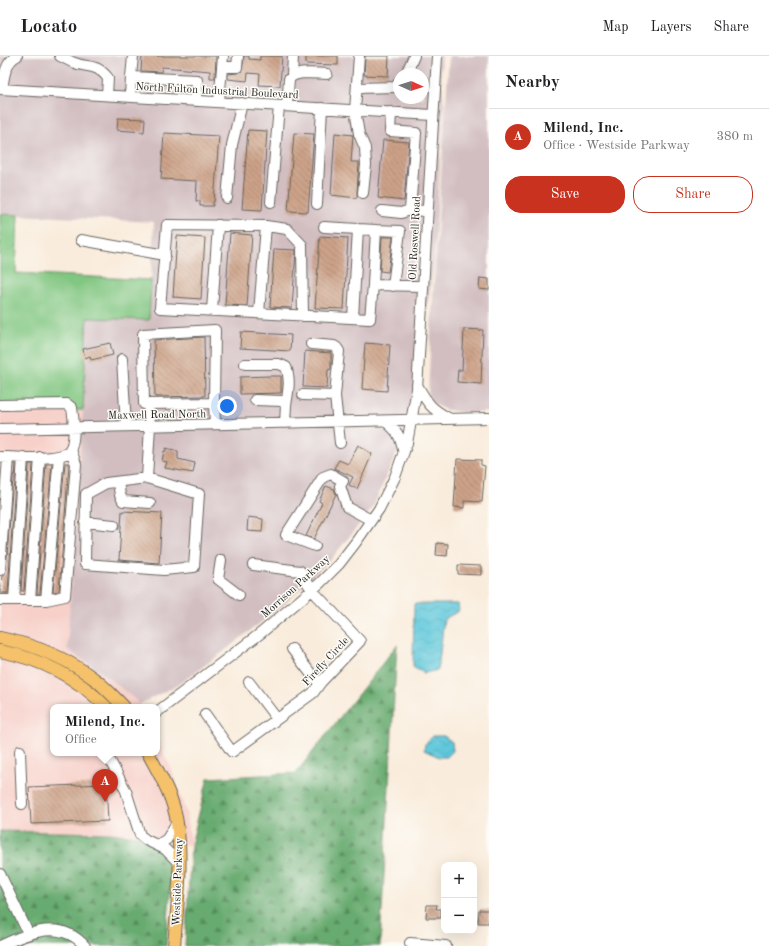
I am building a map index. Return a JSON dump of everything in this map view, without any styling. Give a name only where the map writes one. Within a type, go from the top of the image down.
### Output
[{"type":"main road","points":[[0,638],[42,650],[81,669],[98,682],[121,704]]},
{"type":"main road","points":[[0,651],[43,664],[59,672],[90,691],[103,704]]},
{"type":"main road","name":"Westside Parkway","points":[[150,756],[170,796],[177,822],[179,863],[174,946]]},
{"type":"street","points":[[1,89],[5,71],[10,60],[17,56]]},
{"type":"street","points":[[60,56],[71,62],[92,66],[102,71],[108,78],[107,95]]},
{"type":"street","points":[[130,97],[133,56]]},
{"type":"street","points":[[220,102],[223,56]]},
{"type":"street","points":[[222,67],[237,67],[238,56]]},
{"type":"street","points":[[270,202],[283,106],[289,79],[292,76],[293,56]]},
{"type":"street","points":[[359,56],[355,110],[359,134],[365,148],[366,165],[363,193]]},
{"type":"street","points":[[409,68],[414,56]]},
{"type":"street","name":"Old Roswell Road","points":[[411,420],[417,385],[437,56]]},
{"type":"street","points":[[292,76],[297,74],[327,74]]},
{"type":"street","points":[[131,76],[197,80],[196,101]]},
{"type":"street","points":[[357,88],[393,87]]},
{"type":"street","name":"North Fulton Industrial Boulevard","points":[[1,89],[433,115]]},
{"type":"street","points":[[227,198],[232,145],[242,103]]},
{"type":"street","points":[[317,204],[322,108]]},
{"type":"street","points":[[391,112],[390,131],[416,133],[410,210]]},
{"type":"street","points":[[382,211],[401,213],[410,210],[427,212]]},
{"type":"street","points":[[303,316],[302,245],[287,229],[266,226],[167,224],[160,308],[303,316],[370,319],[376,230]]},
{"type":"street","points":[[212,311],[218,225]]},
{"type":"street","points":[[259,313],[266,226]]},
{"type":"street","points":[[324,227],[400,231],[393,286]]},
{"type":"street","points":[[353,318],[358,229]]},
{"type":"street","points":[[81,240],[165,255]]},
{"type":"street","points":[[373,285],[423,286]]},
{"type":"street","points":[[214,402],[144,404],[143,334],[215,330],[215,424]]},
{"type":"street","points":[[310,344],[334,346],[339,351],[335,396],[340,443]]},
{"type":"street","points":[[122,359],[126,426]]},
{"type":"street","points":[[245,364],[279,364],[286,367],[288,371],[288,383],[285,423]]},
{"type":"street","points":[[417,385],[432,408],[450,419]]},
{"type":"street","points":[[303,396],[335,396]]},
{"type":"street","points":[[255,400],[282,400],[286,405]]},
{"type":"street","points":[[0,600],[46,600],[65,596],[76,464],[71,450],[73,428],[72,408],[67,404],[1,404]]},
{"type":"street","points":[[147,478],[150,426],[148,404]]},
{"type":"street","name":"Maxwell Road North","points":[[0,429],[489,418]]},
{"type":"street","points":[[385,420],[396,430],[401,438],[403,454]]},
{"type":"street","name":"Morrison Parkway","points":[[160,710],[260,633],[312,590],[339,564],[379,509],[395,477],[407,443],[411,420]]},
{"type":"street","points":[[0,570],[4,457],[58,456],[68,453],[71,450]]},
{"type":"street","points":[[46,600],[58,456]]},
{"type":"street","points":[[14,600],[23,457]]},
{"type":"street","points":[[30,600],[40,457]]},
{"type":"street","points":[[315,546],[286,535],[323,477],[330,474],[343,481],[340,486],[347,507],[371,520]]},
{"type":"street","points":[[147,478],[199,494],[194,567],[164,570],[85,564],[86,494],[106,483],[118,482],[147,478]]},
{"type":"street","points":[[118,482],[120,495],[123,500],[150,502]]},
{"type":"street","points":[[86,522],[114,524]]},
{"type":"street","points":[[221,560],[218,579],[239,595]]},
{"type":"street","name":"Firefly Circle","points":[[205,714],[232,752],[313,693],[321,682],[360,641],[312,590],[300,571],[253,565]]},
{"type":"street","points":[[292,649],[315,679],[321,682]]},
{"type":"street","points":[[249,682],[277,720]]},
{"type":"street","points":[[20,751],[22,804]]},
{"type":"street","points":[[108,756],[126,791],[140,835],[146,840],[165,849],[179,863]]},
{"type":"street","points":[[158,845],[168,839],[177,822]]},
{"type":"street","points":[[0,874],[28,933]]},
{"type":"street","points":[[0,946],[28,933],[44,931],[61,931],[74,936],[85,946]]},
{"type":"street","points":[[410,944],[446,946]]},
{"type":"shaded area","points":[[0,56],[442,56],[441,73],[444,104],[433,271],[411,420],[372,509],[331,559],[284,604],[223,652],[179,684],[140,704],[108,677],[67,649],[83,410],[87,318],[149,320],[154,222],[0,214]]},
{"type":"shaded area","points":[[449,56],[489,56],[489,412],[466,413],[443,409],[430,401],[428,395]]},
{"type":"shaded area","points":[[83,410],[67,648],[108,677],[140,704],[50,704],[50,756],[160,756],[160,746],[171,768],[187,815],[191,845],[0,836],[0,411]]},
{"type":"green space","points":[[0,214],[18,215],[16,273],[151,280],[149,320],[87,318],[83,410],[0,411]]},
{"type":"green space","points":[[397,645],[380,946],[185,946],[191,845],[208,778],[296,773]]},
{"type":"green space","points":[[0,831],[109,833],[149,837],[166,848],[172,869],[166,946],[0,946]]},
{"type":"water","points":[[414,604],[458,604],[459,611],[444,619],[438,670],[424,673],[413,666]]},
{"type":"water","points":[[433,736],[444,736],[452,742],[453,751],[447,757],[439,757],[424,750],[425,744]]},
{"type":"building","points":[[142,56],[216,56],[215,78],[210,78],[210,71],[162,67],[161,72],[141,71]]},
{"type":"building","points":[[244,56],[249,56],[249,59],[260,60],[260,56],[282,56],[280,86],[259,85],[260,74],[248,73],[247,81],[228,79],[228,74],[242,71]]},
{"type":"building","points":[[306,56],[338,56],[338,65],[306,64]]},
{"type":"building","points":[[365,56],[389,56],[388,76],[364,75]]},
{"type":"building","points":[[118,118],[145,119],[144,132],[117,130]]},
{"type":"building","points":[[248,130],[267,131],[262,210],[242,209]]},
{"type":"building","points":[[164,133],[219,136],[213,206],[200,206],[200,201],[196,201],[197,181],[161,179]]},
{"type":"building","points":[[294,133],[314,134],[308,212],[288,211]]},
{"type":"building","points":[[335,133],[353,135],[351,162],[359,162],[357,198],[331,195]]},
{"type":"building","points":[[383,140],[409,142],[404,201],[378,198]]},
{"type":"building","points":[[230,233],[252,235],[247,306],[225,305]]},
{"type":"building","points":[[177,236],[205,238],[201,299],[173,297]]},
{"type":"building","points":[[320,236],[348,238],[344,309],[315,308]]},
{"type":"building","points":[[382,237],[393,237],[388,272],[380,271]]},
{"type":"building","points":[[274,249],[296,250],[292,308],[270,307]]},
{"type":"building","points":[[480,278],[489,279],[489,290],[479,289]]},
{"type":"building","points":[[464,329],[483,330],[481,384],[457,382],[458,370],[462,370]]},
{"type":"building","points":[[241,332],[291,335],[290,351],[240,348]]},
{"type":"building","points":[[204,337],[205,396],[155,397],[154,340]]},
{"type":"building","points":[[110,343],[113,355],[91,360],[90,356],[85,358],[83,349]]},
{"type":"building","points":[[365,343],[390,345],[387,391],[362,389]]},
{"type":"building","points":[[305,351],[331,353],[331,369],[328,370],[327,388],[303,387]]},
{"type":"building","points":[[281,376],[281,393],[240,394],[240,377]]},
{"type":"building","points":[[358,445],[372,454],[357,489],[349,485],[353,477],[334,468],[339,460],[348,464]]},
{"type":"building","points":[[166,448],[178,451],[178,459],[195,463],[193,473],[165,468],[167,462],[162,461]]},
{"type":"building","points":[[457,459],[481,460],[481,465],[485,466],[482,502],[464,501],[464,508],[454,507]]},
{"type":"building","points":[[65,463],[69,463],[69,465],[59,591],[53,592]]},
{"type":"building","points":[[14,464],[16,464],[8,593],[0,593],[2,576],[5,574],[6,570]]},
{"type":"building","points":[[29,464],[33,464],[24,591],[21,591]]},
{"type":"building","points":[[46,464],[52,464],[40,594],[37,594]]},
{"type":"building","points":[[326,486],[334,489],[336,494],[314,539],[306,536],[322,503],[319,501]]},
{"type":"building","points":[[122,511],[162,513],[159,563],[119,560]]},
{"type":"building","points":[[248,517],[263,519],[262,532],[247,531]]},
{"type":"building","points":[[437,543],[448,544],[447,556],[436,555]]},
{"type":"building","points":[[458,565],[481,566],[481,575],[458,574]]},
{"type":"building","points":[[106,784],[108,821],[31,824],[29,787]]},
{"type":"building","points":[[427,905],[437,905],[436,909],[441,909],[441,918],[426,918]]},
{"type":"building","points":[[479,910],[489,910],[489,923],[478,923]]},
{"type":"place","name":"Milend, Inc.","points":[[105,802]]}]
